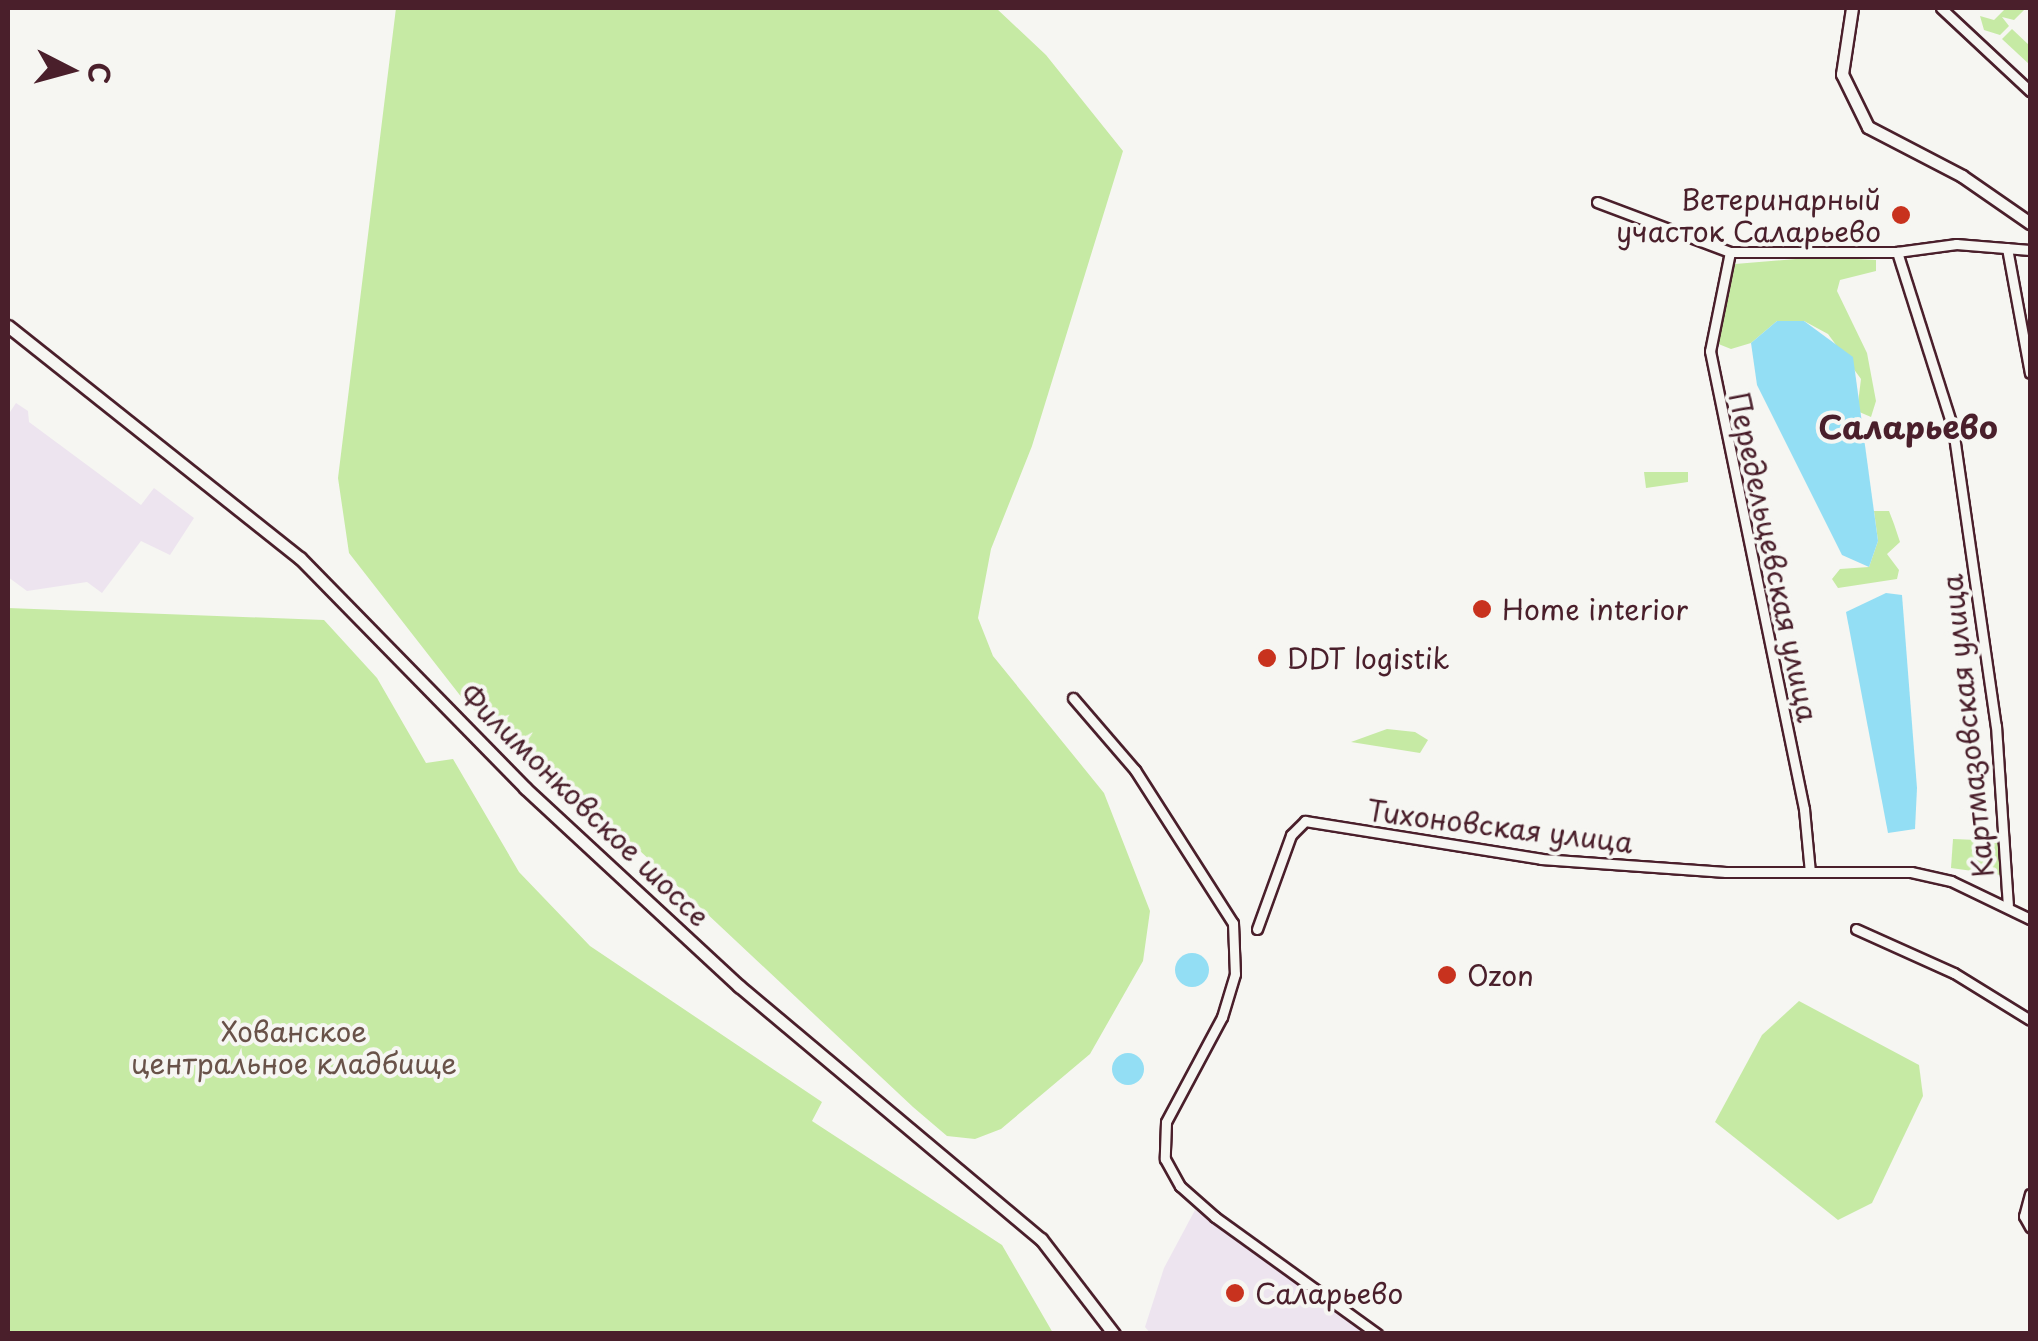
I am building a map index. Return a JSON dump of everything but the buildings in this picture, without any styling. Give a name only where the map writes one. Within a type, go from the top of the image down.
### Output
[{"type":"main road","points":[[1852,8],[1842,74],[1868,127],[1962,176],[2030,223]]},
{"type":"main road","name":"Филимонковское шоссе","points":[[8,326],[300,558],[525,788],[724,973],[1041,1239],[1114,1334]]},
{"type":"street","points":[[1941,8],[2030,91]]},
{"type":"street","points":[[1597,202],[1730,252],[1897,252],[1956,244],[2030,250]]},
{"type":"street","points":[[2007,248],[2030,373]]},
{"type":"street","name":"Передельцевская улица","points":[[1730,252],[1712,368],[1800,790],[1810,872]]},
{"type":"street","name":"Картмазовская улица","points":[[1897,252],[1953,429],[1996,726],[2008,905]]},
{"type":"street","points":[[1073,698],[1145,784],[1233,923],[1235,974],[1222,1017],[1166,1122],[1165,1159],[1180,1186],[1215,1216],[1377,1334]]},
{"type":"street","name":"Тихоновская улица","points":[[1257,930],[1285,850],[1305,821],[1541,860],[1810,872]]},
{"type":"street","points":[[1810,872],[1911,872],[2008,905],[2030,919]]},
{"type":"street","points":[[1856,929],[1954,973],[2030,1020]]},
{"type":"street","points":[[2030,1194],[2024,1216],[2030,1227]]},
{"type":"shaded area","points":[[16,403],[28,411],[29,422],[141,505],[154,488],[194,518],[170,555],[141,541],[102,593],[87,582],[27,591],[8,577],[8,415]]},
{"type":"shaded area","name":"Саларьево","points":[[1195,1210],[1368,1333],[1151,1334],[1145,1327],[1164,1268]]},
{"type":"green space","points":[[396,8],[996,8],[1046,55],[1123,151],[1032,446],[991,549],[978,618],[993,656],[1104,793],[1150,911],[1143,961],[1090,1054],[1001,1129],[975,1139],[947,1136],[913,1107],[622,834],[466,703],[349,553],[338,478]]},
{"type":"green space","points":[[2006,8],[2026,8],[2014,20],[2002,17],[2009,26],[2000,35],[1984,30],[1980,16],[1994,20]]},
{"type":"green space","points":[[2012,29],[2030,46],[2030,65],[2002,39]]},
{"type":"green space","points":[[1820,257],[1876,260],[1876,271],[1840,280],[1837,291],[1867,353],[1876,401],[1871,417],[1857,411],[1861,379],[1828,334],[1804,321],[1777,321],[1751,343],[1731,349],[1716,343],[1735,264]]},
{"type":"green space","points":[[1644,472],[1688,472],[1688,482],[1646,488]]},
{"type":"green space","points":[[1874,511],[1889,511],[1894,524],[1900,542],[1887,554],[1899,570],[1897,579],[1838,588],[1832,579],[1840,569],[1869,567],[1878,541]]},
{"type":"green space","name":"Хованское центральное кладбище","points":[[8,608],[324,620],[377,678],[426,763],[453,759],[519,872],[590,946],[822,1102],[812,1121],[1002,1245],[1053,1333],[8,1333]]},
{"type":"green space","points":[[1387,729],[1415,732],[1428,740],[1420,753],[1351,742]]},
{"type":"green space","points":[[1953,839],[2001,841],[2001,875],[1951,868]]},
{"type":"green space","points":[[1799,1001],[1919,1065],[1923,1096],[1872,1203],[1838,1220],[1715,1122],[1762,1035]]},
{"type":"water","points":[[1777,321],[1804,321],[1853,357],[1878,541],[1869,567],[1842,555],[1757,385],[1751,343]]},
{"type":"water","points":[[1886,593],[1902,595],[1917,788],[1915,829],[1888,833],[1846,612]]},
{"type":"water","points":[[1192,953],[1204,958],[1209,970],[1204,982],[1192,987],[1180,982],[1175,970],[1180,958]]},
{"type":"water","points":[[1128,1053],[1140,1057],[1144,1069],[1140,1081],[1128,1085],[1116,1081],[1112,1069],[1116,1057]]},
{"type":"place","name":"Ветеринарный участок Саларьево","points":[[1901,215]]},
{"type":"place","name":"Home interior","points":[[1482,609]]},
{"type":"place","name":"DDT logistik","points":[[1267,658]]},
{"type":"place","name":"Ozon","points":[[1447,975]]},
{"type":"place","name":"Саларьево","points":[[1235,1293]]},
{"type":"district","name":"Саларьево","points":[[1908,426]]}]
